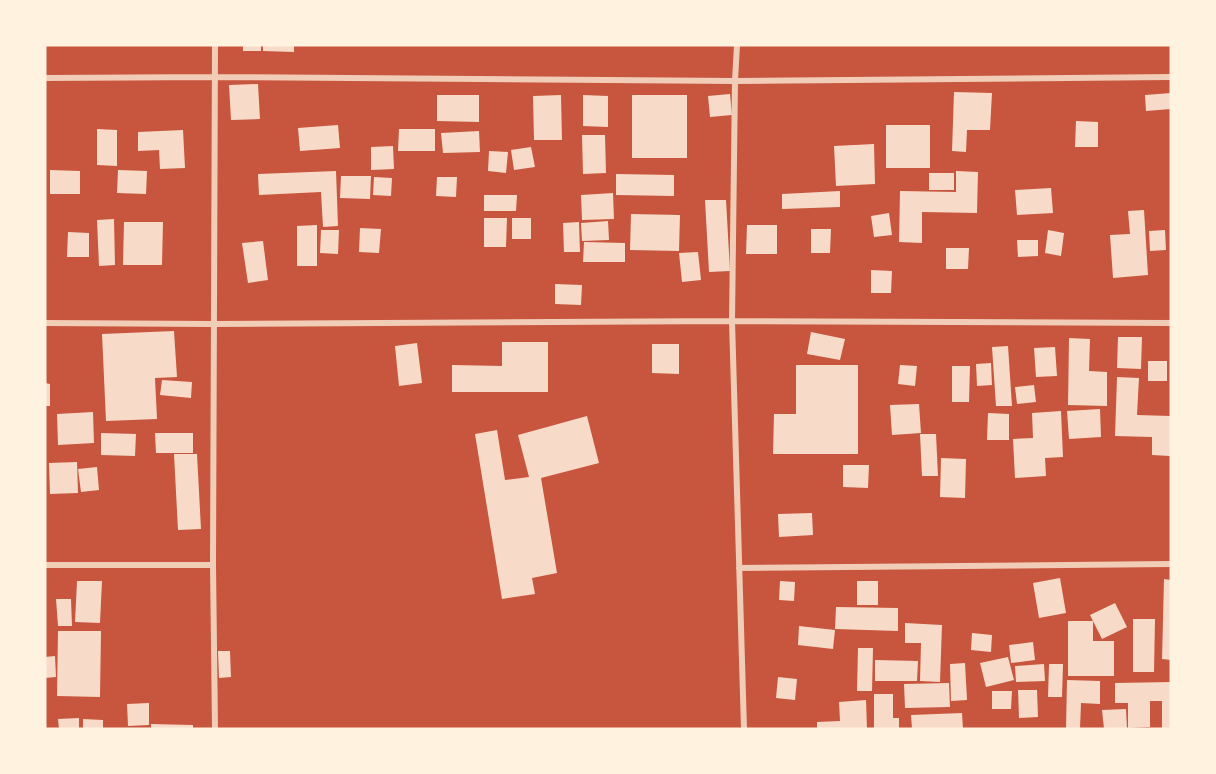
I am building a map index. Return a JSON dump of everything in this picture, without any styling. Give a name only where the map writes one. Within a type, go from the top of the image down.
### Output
[{"type":"street","points":[[214,45],[215,729]]},
{"type":"street","points":[[737,45],[732,321],[744,729]]},
{"type":"street","points":[[45,78],[735,81],[1171,77]]},
{"type":"street","points":[[45,323],[732,321],[1171,323]]},
{"type":"street","points":[[739,568],[1171,564]]},
{"type":"street","points":[[45,565],[213,565]]},
{"type":"building","points":[[243,45],[261,45],[261,51],[243,51]]},
{"type":"building","points":[[263,45],[294,45],[294,52],[263,51]]},
{"type":"building","points":[[258,84],[260,119],[231,120],[229,85]]},
{"type":"building","points":[[954,92],[992,93],[990,130],[967,130],[966,152],[952,151]]},
{"type":"building","points":[[1171,93],[1171,109],[1146,111],[1145,95]]},
{"type":"building","points":[[730,94],[732,115],[710,117],[708,96]]},
{"type":"building","points":[[437,95],[479,95],[479,122],[437,121]]},
{"type":"building","points":[[561,95],[562,140],[534,140],[533,96]]},
{"type":"building","points":[[583,95],[608,96],[608,127],[583,126]]},
{"type":"building","points":[[632,95],[687,95],[687,158],[632,158]]},
{"type":"building","points":[[1076,121],[1098,122],[1098,147],[1075,147]]},
{"type":"building","points":[[338,125],[340,148],[300,151],[298,128]]},
{"type":"building","points":[[886,125],[930,125],[930,168],[886,168]]},
{"type":"building","points":[[97,129],[117,130],[117,166],[97,165]]},
{"type":"building","points":[[399,129],[435,129],[435,151],[398,151]]},
{"type":"building","points":[[183,130],[185,168],[160,169],[159,150],[138,151],[138,132]]},
{"type":"building","points":[[479,131],[480,152],[443,153],[441,133]]},
{"type":"building","points":[[582,135],[605,135],[606,173],[583,174]]},
{"type":"building","points":[[874,144],[875,184],[836,186],[834,146]]},
{"type":"building","points":[[393,146],[394,169],[371,170],[371,147]]},
{"type":"building","points":[[531,147],[535,167],[514,170],[511,150]]},
{"type":"building","points":[[489,151],[508,152],[506,173],[488,171]]},
{"type":"building","points":[[50,170],[80,171],[80,194],[50,194]]},
{"type":"building","points":[[118,170],[147,171],[146,194],[117,193]]},
{"type":"building","points":[[336,171],[338,226],[323,227],[321,192],[259,195],[258,174]]},
{"type":"building","points":[[956,171],[978,172],[977,213],[922,212],[922,243],[899,242],[900,191],[956,192]]},
{"type":"building","points":[[929,173],[954,173],[954,190],[929,190]]},
{"type":"building","points":[[616,174],[674,175],[674,196],[616,195]]},
{"type":"building","points":[[341,176],[371,176],[370,199],[340,198]]},
{"type":"building","points":[[374,177],[392,178],[391,196],[373,195]]},
{"type":"building","points":[[437,177],[457,177],[456,197],[436,196]]},
{"type":"building","points":[[1051,188],[1053,213],[1017,215],[1015,190]]},
{"type":"building","points":[[840,191],[840,207],[782,209],[782,194]]},
{"type":"building","points":[[613,193],[614,219],[582,220],[581,195]]},
{"type":"building","points":[[484,195],[517,195],[516,211],[484,211]]},
{"type":"building","points":[[705,200],[726,200],[730,271],[709,272]]},
{"type":"building","points":[[1144,210],[1148,275],[1113,278],[1110,235],[1130,234],[1128,211]]},
{"type":"building","points":[[889,213],[892,235],[874,237],[871,216]]},
{"type":"building","points":[[631,214],[680,215],[679,251],[630,250]]},
{"type":"building","points":[[484,218],[507,218],[506,247],[484,247]]},
{"type":"building","points":[[512,218],[531,218],[531,239],[512,239]]},
{"type":"building","points":[[114,219],[115,265],[99,266],[97,220]]},
{"type":"building","points":[[608,221],[609,240],[582,241],[581,223]]},
{"type":"building","points":[[124,222],[163,222],[162,265],[123,265]]},
{"type":"building","points":[[579,222],[580,252],[564,252],[563,223]]},
{"type":"building","points":[[317,225],[317,266],[297,266],[297,226]]},
{"type":"building","points":[[747,225],[777,225],[777,254],[746,254]]},
{"type":"building","points":[[360,228],[381,229],[379,253],[359,252]]},
{"type":"building","points":[[811,229],[831,229],[830,253],[811,253]]},
{"type":"building","points":[[321,230],[339,230],[338,254],[320,253]]},
{"type":"building","points":[[1048,230],[1064,233],[1061,256],[1045,253]]},
{"type":"building","points":[[1165,230],[1166,250],[1150,251],[1149,231]]},
{"type":"building","points":[[68,232],[89,233],[89,257],[67,257]]},
{"type":"building","points":[[1017,240],[1038,240],[1038,256],[1018,257]]},
{"type":"building","points":[[263,241],[268,280],[248,283],[242,243]]},
{"type":"building","points":[[584,242],[625,243],[625,262],[583,262]]},
{"type":"building","points":[[946,248],[969,248],[968,269],[946,269]]},
{"type":"building","points":[[698,252],[701,280],[682,282],[679,253]]},
{"type":"building","points":[[871,270],[892,271],[891,293],[871,293]]},
{"type":"building","points":[[555,284],[582,285],[581,305],[555,304]]},
{"type":"building","points":[[174,331],[177,377],[155,378],[157,419],[106,421],[102,334]]},
{"type":"building","points":[[811,332],[845,339],[840,360],[807,354]]},
{"type":"building","points":[[1118,337],[1142,337],[1141,369],[1117,368]]},
{"type":"building","points":[[1069,338],[1090,339],[1089,371],[1107,372],[1107,406],[1068,405]]},
{"type":"building","points":[[502,342],[548,342],[548,392],[452,392],[452,365],[502,366]]},
{"type":"building","points":[[417,343],[422,383],[399,386],[395,346]]},
{"type":"building","points":[[652,344],[679,344],[679,374],[652,373]]},
{"type":"building","points":[[1008,346],[1012,406],[996,406],[992,347]]},
{"type":"building","points":[[1055,347],[1057,376],[1036,377],[1034,348]]},
{"type":"building","points":[[1148,361],[1167,361],[1167,381],[1148,381]]},
{"type":"building","points":[[991,363],[992,385],[977,386],[976,364]]},
{"type":"building","points":[[796,365],[858,365],[858,454],[773,454],[774,414],[796,414]]},
{"type":"building","points":[[900,365],[917,366],[915,386],[898,384]]},
{"type":"building","points":[[952,366],[970,366],[969,402],[952,402]]},
{"type":"building","points":[[1117,377],[1139,378],[1137,415],[1171,416],[1170,456],[1152,455],[1152,437],[1115,436]]},
{"type":"building","points":[[162,380],[192,382],[191,398],[160,395]]},
{"type":"building","points":[[45,383],[50,384],[50,406],[45,406]]},
{"type":"building","points":[[1034,385],[1036,402],[1017,404],[1015,387]]},
{"type":"building","points":[[919,404],[921,433],[892,435],[890,405]]},
{"type":"building","points":[[1100,409],[1101,437],[1069,439],[1067,411]]},
{"type":"building","points":[[1061,411],[1063,457],[1045,458],[1046,476],[1015,478],[1013,439],[1033,438],[1032,413]]},
{"type":"building","points":[[93,412],[94,443],[58,445],[57,414]]},
{"type":"building","points":[[988,413],[1009,414],[1009,440],[987,440]]},
{"type":"building","points":[[587,416],[599,463],[541,478],[557,573],[532,578],[535,594],[502,599],[475,434],[497,430],[505,480],[529,477],[518,435]]},
{"type":"building","points":[[101,433],[136,434],[135,456],[101,455]]},
{"type":"building","points":[[155,433],[193,433],[193,453],[156,453]]},
{"type":"building","points":[[920,434],[936,434],[938,476],[922,476]]},
{"type":"building","points":[[174,454],[197,454],[201,529],[178,530]]},
{"type":"building","points":[[941,458],[966,459],[965,498],[940,497]]},
{"type":"building","points":[[77,462],[78,493],[50,494],[49,463]]},
{"type":"building","points":[[843,465],[869,465],[868,488],[843,487]]},
{"type":"building","points":[[97,467],[99,490],[81,492],[78,469]]},
{"type":"building","points":[[812,513],[813,535],[779,537],[778,514]]},
{"type":"building","points":[[1060,578],[1066,613],[1039,618],[1033,583]]},
{"type":"building","points":[[1164,579],[1171,580],[1171,660],[1162,659]]},
{"type":"building","points":[[77,581],[102,581],[100,623],[75,622]]},
{"type":"building","points":[[780,581],[795,582],[794,601],[779,600]]},
{"type":"building","points":[[857,581],[878,581],[878,605],[857,605]]},
{"type":"building","points":[[56,599],[71,599],[72,626],[58,626]]},
{"type":"building","points":[[1115,603],[1127,627],[1102,639],[1090,615]]},
{"type":"building","points":[[836,607],[898,608],[898,631],[835,629]]},
{"type":"building","points":[[1133,619],[1155,619],[1154,672],[1133,672]]},
{"type":"building","points":[[1068,621],[1093,621],[1093,641],[1114,641],[1114,676],[1068,676]]},
{"type":"building","points":[[905,623],[942,625],[940,682],[920,681],[921,643],[905,643]]},
{"type":"building","points":[[799,626],[835,630],[833,649],[798,645]]},
{"type":"building","points":[[58,631],[101,631],[100,697],[57,696]]},
{"type":"building","points":[[972,633],[992,635],[991,652],[971,650]]},
{"type":"building","points":[[1033,642],[1035,660],[1011,663],[1009,645]]},
{"type":"building","points":[[858,648],[873,648],[872,691],[857,691]]},
{"type":"building","points":[[218,651],[230,651],[231,677],[219,678]]},
{"type":"building","points":[[55,656],[56,677],[45,678],[45,657]]},
{"type":"building","points":[[1008,657],[1014,680],[986,687],[980,663]]},
{"type":"building","points":[[875,660],[918,661],[917,681],[875,681]]},
{"type":"building","points":[[965,663],[967,700],[951,701],[950,664]]},
{"type":"building","points":[[1044,664],[1045,681],[1016,682],[1015,666]]},
{"type":"building","points":[[1049,664],[1063,664],[1062,697],[1048,697]]},
{"type":"building","points":[[778,677],[797,679],[795,700],[776,698]]},
{"type":"building","points":[[1067,680],[1100,681],[1100,704],[1081,703],[1080,729],[1066,729]]},
{"type":"building","points":[[1171,682],[1171,729],[1162,729],[1162,701],[1150,701],[1150,727],[1128,728],[1128,703],[1115,703],[1115,683]]},
{"type":"building","points":[[949,683],[950,707],[905,708],[904,684]]},
{"type":"building","points":[[1018,690],[1037,690],[1038,717],[1019,718]]},
{"type":"building","points":[[992,691],[1012,691],[1011,709],[992,709]]},
{"type":"building","points":[[874,694],[893,694],[893,718],[899,718],[899,729],[874,729]]},
{"type":"building","points":[[866,700],[867,729],[817,729],[817,722],[840,721],[839,702]]},
{"type":"building","points":[[149,703],[149,725],[128,726],[127,704]]},
{"type":"building","points":[[1126,709],[1127,729],[1104,729],[1102,710]]},
{"type":"building","points":[[962,713],[963,729],[912,729],[911,715]]},
{"type":"building","points":[[79,718],[79,729],[59,729],[58,719]]},
{"type":"building","points":[[83,719],[103,720],[103,729],[83,729]]},
{"type":"building","points":[[151,724],[193,725],[193,729],[151,729]]}]
